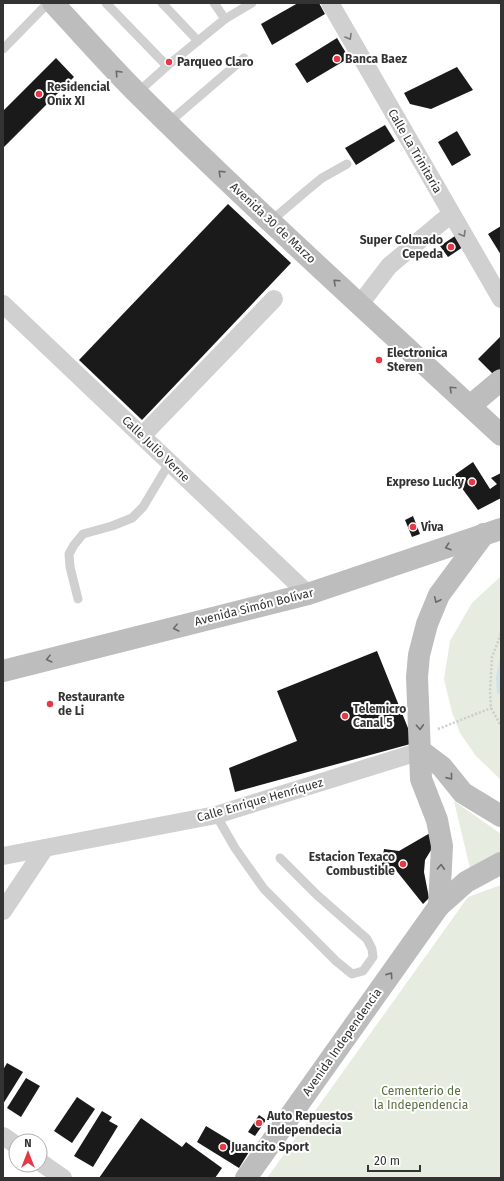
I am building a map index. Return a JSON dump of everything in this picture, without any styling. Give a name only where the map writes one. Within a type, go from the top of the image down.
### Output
[{"type":"main road","name":"Avenida 30 de Marzo","points":[[53,3],[137,93],[168,123],[501,435]]},
{"type":"main road","points":[[470,406],[501,380]]},
{"type":"main road","points":[[439,906],[442,846],[437,820],[421,779],[421,743],[417,677],[419,655],[427,624],[439,595],[493,532]]},
{"type":"main road","name":"Avenida Simón Bolívar","points":[[5,666],[308,594],[493,532]]},
{"type":"main road","points":[[421,743],[463,793],[501,816]]},
{"type":"main road","name":"Avenida Independencia","points":[[246,1178],[439,906],[466,882],[501,862]]},
{"type":"street","name":"Calle La Trinitaria","points":[[330,3],[501,299]]},
{"type":"street","points":[[360,304],[389,266],[451,214]]},
{"type":"street","points":[[142,436],[274,299]]},
{"type":"street","name":"Calle Julio Verne","points":[[3,304],[308,594]]},
{"type":"street","name":"Calle Enrique Henríquez","points":[[3,856],[216,815],[421,743]]},
{"type":"street","points":[[3,911],[45,848]]},
{"type":"street","points":[[48,1168],[63,1178]]},
{"type":"lane","points":[[3,49],[48,3]]},
{"type":"lane","points":[[106,3],[167,66]]},
{"type":"lane","points":[[162,3],[198,41]]},
{"type":"lane","points":[[214,3],[225,19]]},
{"type":"lane","points":[[137,93],[167,66],[225,19],[252,3]]},
{"type":"lane","points":[[168,123],[244,58]]},
{"type":"lane","points":[[271,221],[316,183],[347,164]]},
{"type":"lane","points":[[78,599],[70,567],[69,554],[74,545],[83,534],[112,526],[132,518],[143,507],[170,462]]},
{"type":"lane","points":[[216,815],[235,848],[264,889],[336,961],[352,974],[363,971],[373,957],[372,949],[367,939],[317,895],[280,858]]},
{"type":"path","points":[[501,634],[492,657],[490,692],[491,708],[501,726]]},
{"type":"path","points":[[421,743],[491,708]]},
{"type":"green space","points":[[501,576],[501,780],[476,756],[460,733],[452,712],[444,679],[450,641],[472,603]]},
{"type":"green space","points":[[454,801],[501,834],[501,855],[470,868]]},
{"type":"green space","name":"Cementerio de la Independencia","points":[[501,885],[501,1178],[267,1178],[468,897]]},
{"type":"water","points":[[501,654],[501,692],[497,694],[496,677]]},
{"type":"building","points":[[298,3],[319,3],[325,14],[272,45],[261,24]]},
{"type":"building","points":[[337,38],[349,58],[307,83],[295,64]]},
{"type":"building","name":"Residencial Onix XI","points":[[56,58],[74,77],[3,148],[3,111]]},
{"type":"building","points":[[457,67],[473,90],[431,109],[410,104],[404,93]]},
{"type":"building","points":[[385,125],[395,141],[356,165],[345,148]]},
{"type":"building","points":[[457,131],[471,155],[452,166],[438,142]]},
{"type":"building","points":[[228,204],[291,263],[142,420],[79,360]]},
{"type":"building","points":[[501,226],[501,255],[488,234]]},
{"type":"building","name":"Super Colmado Cepeda","points":[[455,236],[463,247],[448,257],[440,246]]},
{"type":"building","points":[[501,336],[501,374],[497,378],[478,359]]},
{"type":"building","name":"Expreso Lucky","points":[[473,462],[490,489],[497,484],[491,478],[501,473],[501,498],[478,510],[453,476]]},
{"type":"building","name":"Viva","points":[[413,516],[420,534],[412,537],[405,520]]},
{"type":"building","name":"Telemicro Canal 5","points":[[377,651],[414,743],[235,792],[229,768],[297,741],[277,691]]},
{"type":"building","name":"Estacion Texaco Combustible","points":[[437,829],[439,837],[425,860],[424,872],[429,898],[423,904],[395,869],[381,869],[384,849],[399,851]]},
{"type":"building","points":[[7,1063],[23,1072],[3,1104],[3,1070]]},
{"type":"building","points":[[26,1078],[40,1086],[21,1117],[7,1108]]},
{"type":"building","points":[[77,1097],[95,1109],[72,1143],[54,1131]]},
{"type":"building","points":[[102,1111],[112,1117],[109,1121],[118,1126],[93,1167],[74,1156]]},
{"type":"building","name":"Auto Repuestos Independecia","points":[[259,1115],[266,1120],[255,1136],[248,1132]]},
{"type":"building","points":[[141,1118],[182,1147],[186,1142],[222,1168],[215,1178],[99,1178]]},
{"type":"building","name":"Juancito Sport","points":[[206,1126],[249,1152],[239,1168],[197,1142]]},
{"type":"place","name":"Banca Baez","points":[[337,59]]},
{"type":"place","name":"Parqueo Claro","points":[[169,62]]},
{"type":"place","name":"Residencial Onix XI","points":[[39,94]]},
{"type":"place","name":"Super Colmado Cepeda","points":[[451,247]]},
{"type":"place","name":"Electronica Steren","points":[[379,360]]},
{"type":"place","name":"Expreso Lucky","points":[[472,482]]},
{"type":"place","name":"Viva","points":[[413,527]]},
{"type":"place","name":"Restaurante de Li","points":[[50,704]]},
{"type":"place","name":"Telemicro Canal 5","points":[[345,716]]},
{"type":"place","name":"Estacion Texaco Combustible","points":[[403,864]]},
{"type":"place","name":"Auto Repuestos Independecia","points":[[259,1123]]},
{"type":"place","name":"Juancito Sport","points":[[223,1147]]}]
